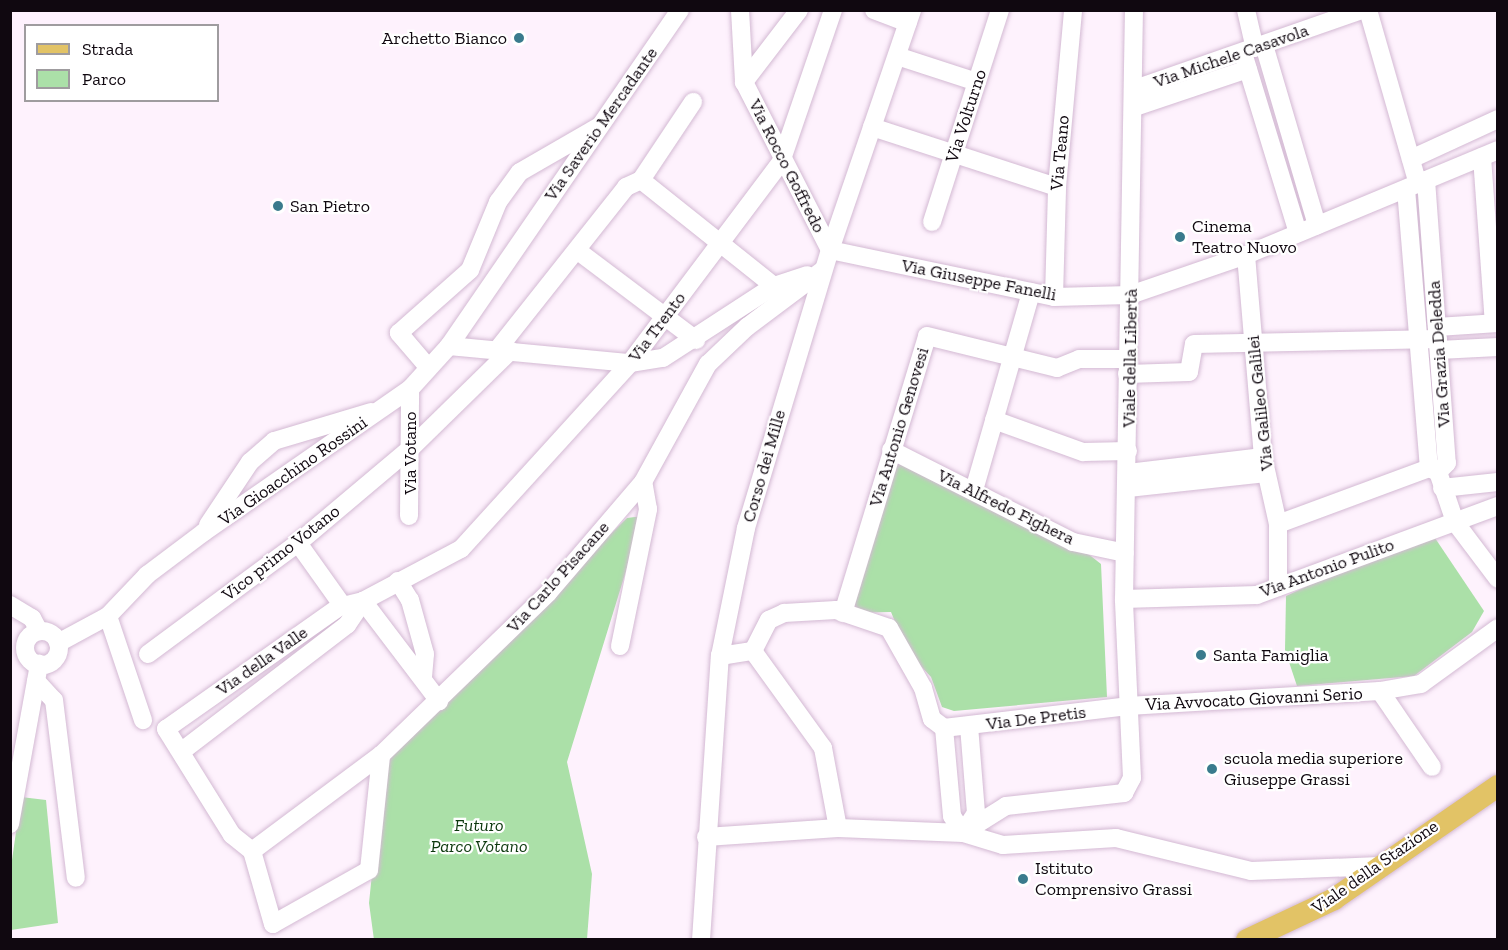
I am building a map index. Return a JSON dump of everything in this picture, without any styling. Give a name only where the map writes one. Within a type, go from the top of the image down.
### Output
[{"type":"main road","name":"Viale della Stazione","points":[[1247,939],[1302,917],[1497,786]]},
{"type":"street","name":"Via Saverio Mercadante","points":[[520,237],[604,124],[680,10]]},
{"type":"street","name":"Via Rocco Goffredo","points":[[740,10],[744,82],[781,162],[830,250]]},
{"type":"street","name":"Via Rocco Goffredo","points":[[744,82],[799,10]]},
{"type":"street","name":"Via Trento","points":[[398,581],[461,549],[630,363],[781,162],[833,10]]},
{"type":"street","points":[[874,10],[910,17]]},
{"type":"street","name":"Via Teano","points":[[1054,297],[1057,187],[1073,10]]},
{"type":"street","name":"Viale della Libertà","points":[[963,832],[1006,806],[1124,794],[1132,778],[1124,599],[1135,98],[1134,10]]},
{"type":"street","points":[[1246,10],[1252,54],[1298,233]]},
{"type":"street","name":"Via Michele Casavola","points":[[1135,98],[1362,10]]},
{"type":"street","points":[[1368,10],[1417,184]]},
{"type":"street","name":"Via Volturno","points":[[932,222],[999,11]]},
{"type":"street","name":"Corso dei Mille","points":[[701,939],[706,837],[720,656],[746,528],[823,270],[910,17]]},
{"type":"street","points":[[1252,54],[1317,225]]},
{"type":"street","points":[[897,56],[977,82]]},
{"type":"street","name":"Vico primo Votano","points":[[148,654],[298,543],[411,448],[504,351],[693,102]]},
{"type":"street","points":[[1411,159],[1497,119]]},
{"type":"street","points":[[428,367],[399,333],[470,270],[498,202],[520,172],[604,124]]},
{"type":"street","points":[[872,127],[1057,187]]},
{"type":"street","points":[[1438,339],[1496,323],[1490,154]]},
{"type":"street","name":"Via Giuseppe Fanelli","points":[[830,250],[1054,297],[1130,295],[1246,255],[1490,154]]},
{"type":"street","points":[[633,183],[719,243],[774,286]]},
{"type":"street","name":"Via Grazia Deledda","points":[[1417,184],[1438,339],[1447,463],[1436,476]]},
{"type":"street","name":"Via Grazia Deledda","points":[[1417,184],[1418,339],[1436,476],[1455,522]]},
{"type":"street","name":"Via Gioacchino Rossini","points":[[38,673],[53,660],[58,643],[108,616],[147,575],[204,532],[410,389],[448,346],[520,237]]},
{"type":"street","points":[[578,251],[696,340]]},
{"type":"street","name":"Via Galileo Galilei","points":[[1246,255],[1264,465],[1278,524],[1278,587]]},
{"type":"street","points":[[470,270],[488,284]]},
{"type":"street","points":[[448,346],[630,363],[663,357],[696,340],[774,286],[823,270]]},
{"type":"street","name":"Via Carlo Pisacane","points":[[252,851],[381,755],[440,701],[548,593],[643,482],[708,364],[747,327],[823,270]]},
{"type":"street","points":[[974,490],[1031,292]]},
{"type":"street","name":"Via Antonio Genovesi","points":[[843,613],[927,336],[1014,354],[1058,368],[1078,359],[1128,367],[1189,372],[1194,344],[1253,341]]},
{"type":"street","points":[[1253,341],[1438,339],[1497,347]]},
{"type":"street","name":"Via Votano","points":[[409,516],[410,389]]},
{"type":"street","name":"Via Gioacchino Rossini","points":[[204,532],[250,462],[274,441],[318,424],[381,410]]},
{"type":"street","points":[[994,420],[1083,452],[1128,451]]},
{"type":"street","name":"Via Alfredo Fighera","points":[[891,450],[1073,542],[1125,553]]},
{"type":"street","points":[[1128,481],[1264,465]]},
{"type":"street","points":[[1278,524],[1436,476],[1497,482]]},
{"type":"street","points":[[620,646],[648,508],[643,482]]},
{"type":"street","name":"Via Antonio Pulito","points":[[1124,599],[1257,595],[1497,506]]},
{"type":"street","points":[[1455,522],[1497,579]]},
{"type":"street","points":[[298,543],[341,606]]},
{"type":"street","points":[[398,581],[410,600],[425,654],[423,678]]},
{"type":"street","name":"Via della Valle","points":[[363,601],[347,625],[182,751],[166,729],[341,606],[363,601],[398,581]]},
{"type":"street","points":[[363,601],[440,701]]},
{"type":"street","points":[[10,605],[39,631],[53,635],[58,643]]},
{"type":"street","points":[[753,651],[769,620],[784,613],[813,608],[843,613],[889,628],[923,688],[932,719],[944,728],[952,816],[963,832]]},
{"type":"street","points":[[108,616],[143,720]]},
{"type":"street","name":"Via Avvocato Giovanni Serio","points":[[1128,706],[1380,691],[1421,684],[1497,628]]},
{"type":"street","points":[[39,631],[30,635],[24,649],[54,700],[76,878]]},
{"type":"street","points":[[720,656],[753,651]]},
{"type":"street","points":[[753,651],[823,748],[838,828]]},
{"type":"street","points":[[10,824],[13,795],[38,673]]},
{"type":"street","name":"Via Avvocato Giovanni Serio","points":[[1380,691],[1432,767]]},
{"type":"street","name":"Via De Pretis","points":[[944,728],[1128,706]]},
{"type":"street","points":[[963,832],[976,813],[969,726]]},
{"type":"street","points":[[182,751],[232,835],[252,851],[273,924],[369,870],[381,755]]},
{"type":"street","points":[[706,837],[838,828],[963,832],[1003,845],[1116,838],[1251,871],[1379,866]]},
{"type":"green space","points":[[891,450],[1073,542],[1101,564],[1107,697],[954,711],[942,707],[931,677],[907,651],[891,612],[843,613]]},
{"type":"green space","name":"Futuro Parco Votano","points":[[643,516],[567,762],[592,874],[587,939],[374,940],[369,903],[384,756],[627,518]]},
{"type":"green space","points":[[1415,536],[1435,538],[1484,611],[1472,632],[1414,676],[1297,686],[1285,650],[1286,596]]},
{"type":"green space","points":[[21,797],[46,800],[58,923],[11,930],[11,867]]},
{"type":"place","name":"Archetto Bianco","points":[[519,38]]},
{"type":"place","name":"San Pietro","points":[[278,206]]},
{"type":"place","name":"Cinema Teatro Nuovo","points":[[1180,237]]},
{"type":"place","name":"Santa Famiglia","points":[[1201,655]]},
{"type":"place","name":"scuola media superiore Giuseppe Grassi","points":[[1212,769]]},
{"type":"place","name":"Istituto Comprensivo Grassi","points":[[1023,879]]}]
